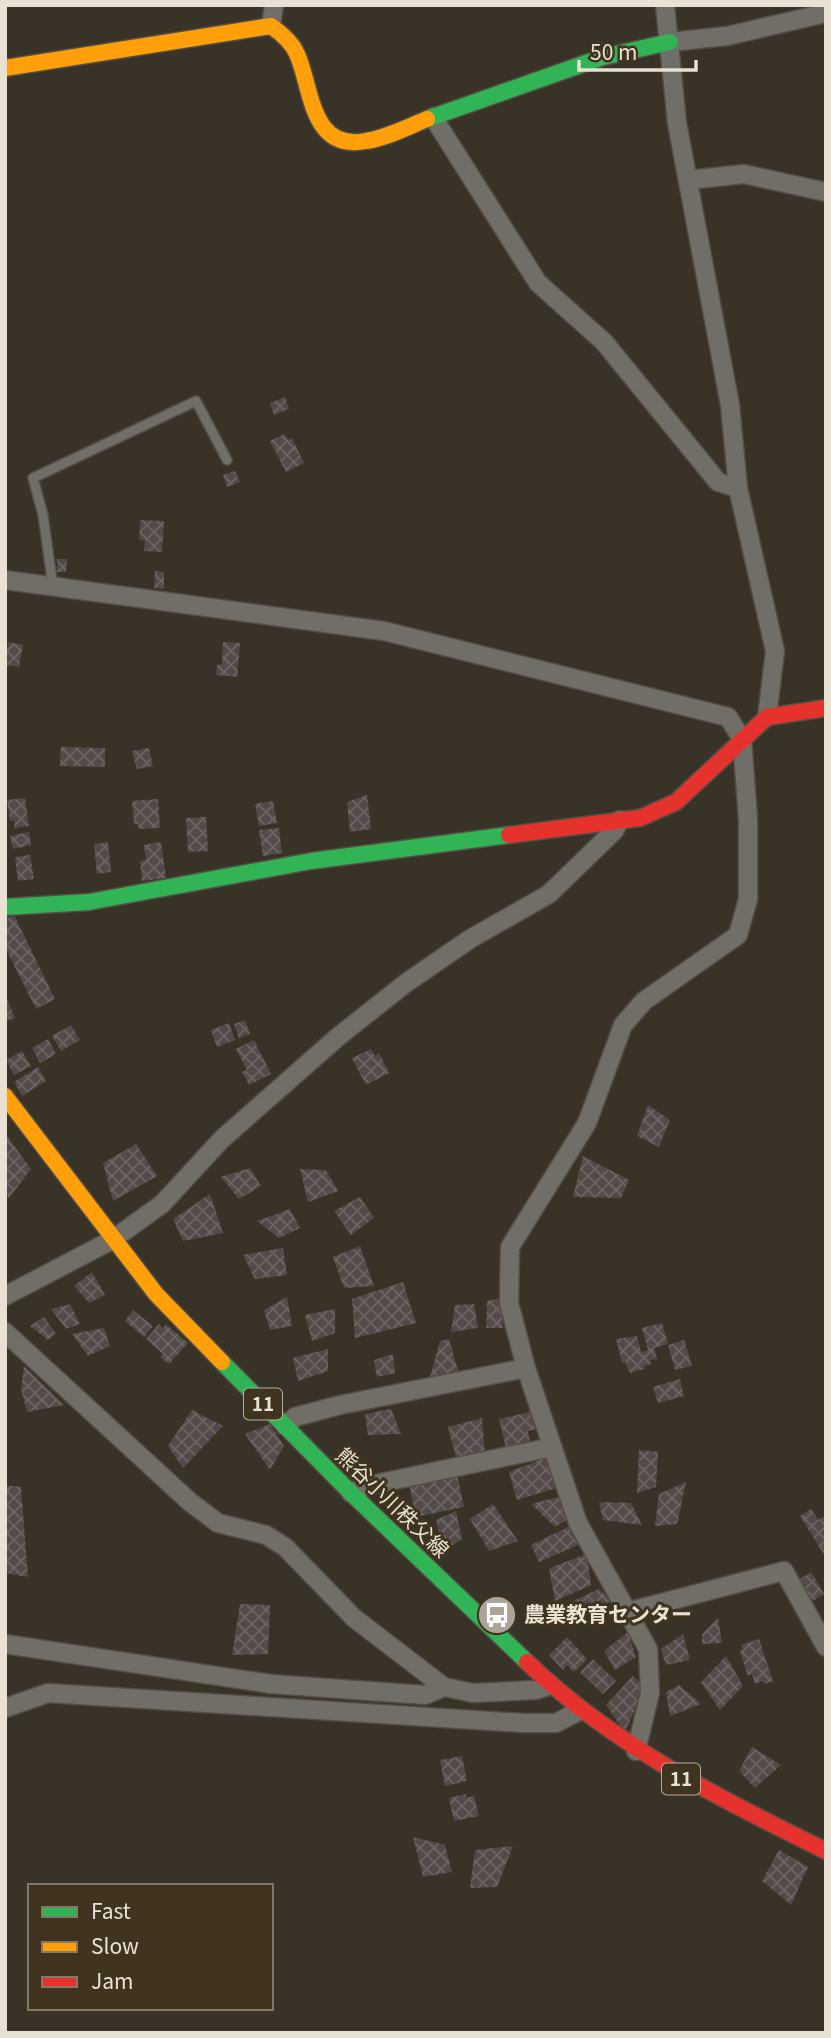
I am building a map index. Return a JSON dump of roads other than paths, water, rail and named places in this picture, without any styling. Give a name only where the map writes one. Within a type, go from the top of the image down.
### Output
[{"type":"street","points":[[271,26],[275,5]]},
{"type":"street","points":[[665,5],[677,123],[730,405],[738,488],[775,651],[767,717]]},
{"type":"street","points":[[271,26],[296,52],[311,111],[330,136],[348,142],[364,142],[603,57],[670,42],[727,36],[826,13]]},
{"type":"street","points":[[5,68],[271,26]]},
{"type":"street","points":[[433,117],[538,283],[604,342],[718,482],[738,488]]},
{"type":"street","points":[[688,180],[744,174],[826,192]]},
{"type":"street","points":[[5,580],[384,631],[728,717],[742,739],[748,819],[748,899],[737,935],[645,1000],[624,1026],[587,1123],[510,1247],[509,1303],[526,1368],[578,1523],[648,1649],[652,1674],[636,1751]]},
{"type":"street","points":[[5,907],[89,902],[311,861],[640,818],[676,802],[767,717],[826,708]]},
{"type":"street","points":[[5,1296],[113,1240],[162,1204],[222,1139],[339,1036],[406,983],[459,947],[549,894],[614,831],[620,820]]},
{"type":"street","name":"熊谷小川秩父線","points":[[5,1096],[156,1294],[351,1493],[579,1711],[680,1778],[826,1851]]},
{"type":"street","points":[[5,1332],[190,1502],[218,1523],[267,1535],[285,1547],[354,1618],[444,1687],[473,1693],[537,1690],[551,1685]]},
{"type":"street","points":[[285,1426],[295,1417],[340,1405],[526,1368]]},
{"type":"street","points":[[351,1493],[366,1486],[552,1447]]},
{"type":"street","points":[[627,1612],[785,1571],[826,1647]]},
{"type":"street","points":[[5,1644],[271,1685],[425,1695],[444,1687]]},
{"type":"street","points":[[5,1707],[48,1693],[523,1723],[556,1723],[579,1711]]},
{"type":"lane","points":[[52,587],[43,515],[33,478],[196,401],[227,460]]},
{"type":"place","name":"農業教育センター","points":[[497,1615]]}]
